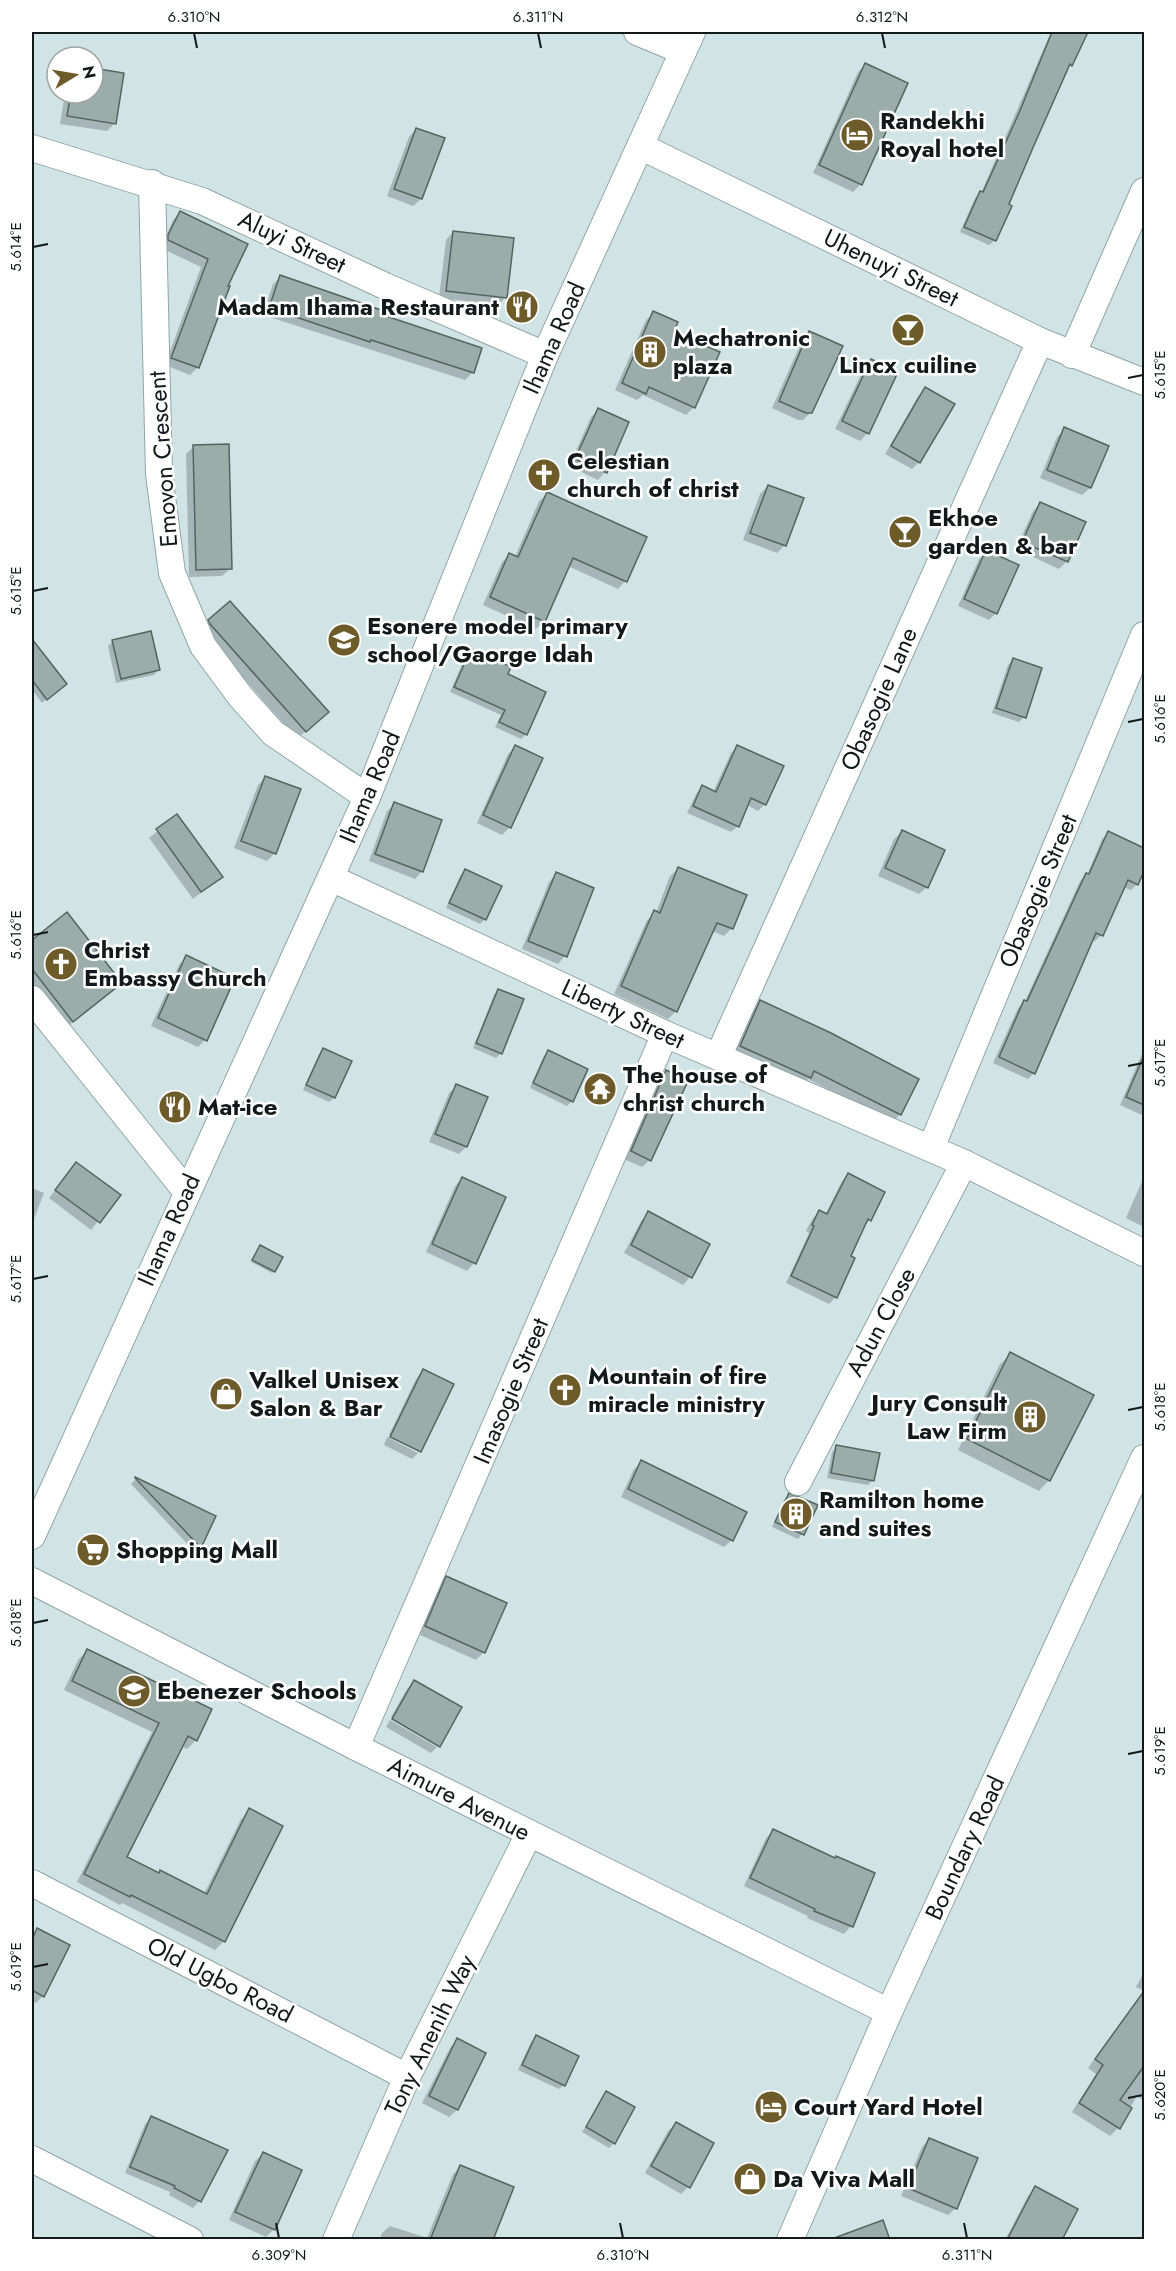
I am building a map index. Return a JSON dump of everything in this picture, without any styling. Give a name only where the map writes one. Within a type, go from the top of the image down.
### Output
[{"type":"street","points":[[637,32],[688,41]]},
{"type":"street","name":"Ihama Road","points":[[32,1536],[186,1191],[367,797],[545,355],[688,41]]},
{"type":"street","name":"Uhenuyi Street","points":[[640,146],[1040,341],[1144,382]]},
{"type":"street","name":"Aluyi Street","points":[[32,148],[152,183],[202,201],[386,286],[545,355]]},
{"type":"street","name":"Emovon Crescent","points":[[152,183],[159,474],[172,573],[203,646],[240,696],[273,733],[367,797]]},
{"type":"street","points":[[1072,355],[1144,191]]},
{"type":"street","name":"Obasogie Lane","points":[[718,1057],[1040,341]]},
{"type":"street","name":"Obasogie Street","points":[[931,1148],[1144,635]]},
{"type":"street","name":"Liberty Street","points":[[331,878],[665,1034],[964,1163],[1144,1253]]},
{"type":"street","points":[[32,999],[186,1191]]},
{"type":"street","name":"Imasogie Street","points":[[356,1747],[665,1034]]},
{"type":"street","name":"Adun Close","points":[[798,1482],[964,1163]]},
{"type":"street","name":"Boundary Road","points":[[790,2240],[889,2012],[1144,1458]]},
{"type":"street","name":"Aimure Avenue","points":[[32,1581],[356,1747],[889,2012]]},
{"type":"street","name":"Tony Anenih Way","points":[[336,2240],[407,2077],[529,1834]]},
{"type":"street","name":"Old Ugbo Road","points":[[32,1883],[407,2077]]},
{"type":"street","points":[[32,2159],[190,2240]]},
{"type":"building","points":[[1052,32],[1088,32],[1072,66],[1070,64],[1035,143],[1009,204],[1012,206],[996,241],[964,227],[980,191],[983,192],[1019,113]]},
{"type":"building","points":[[865,63],[908,83],[862,185],[819,165]]},
{"type":"building","points":[[105,70],[124,73],[116,124],[67,116],[69,105],[105,105]]},
{"type":"building","points":[[416,128],[445,138],[422,199],[394,189]]},
{"type":"building","points":[[180,211],[248,244],[228,286],[230,286],[199,368],[171,358],[208,259],[168,240],[168,235]]},
{"type":"building","points":[[453,231],[514,238],[507,298],[446,291]]},
{"type":"building","points":[[280,275],[381,310],[380,314],[482,348],[474,373],[371,340],[370,342],[269,308]]},
{"type":"building","points":[[653,311],[678,322],[674,332],[720,352],[695,408],[649,387],[646,394],[622,383]]},
{"type":"building","points":[[809,331],[843,346],[812,413],[806,413],[779,401]]},
{"type":"building","points":[[871,359],[898,372],[869,434],[842,421]]},
{"type":"building","points":[[925,387],[955,404],[920,463],[891,446]]},
{"type":"building","points":[[598,408],[629,422],[607,473],[575,459]]},
{"type":"building","points":[[1064,427],[1109,446],[1091,488],[1047,470]]},
{"type":"building","points":[[229,444],[232,569],[196,570],[193,445]]},
{"type":"building","points":[[768,485],[804,498],[786,546],[750,533]]},
{"type":"building","points":[[547,492],[647,537],[627,582],[573,558],[545,622],[490,597],[509,553],[518,557]]},
{"type":"building","points":[[1040,502],[1086,522],[1068,562],[1022,542]]},
{"type":"building","points":[[986,550],[1019,565],[997,614],[964,599]]},
{"type":"building","points":[[230,601],[329,712],[306,732],[210,624],[208,620]]},
{"type":"building","points":[[151,631],[160,670],[121,679],[112,640]]},
{"type":"building","points":[[32,639],[67,684],[47,700],[32,680]]},
{"type":"building","points":[[471,649],[511,667],[508,674],[546,692],[527,735],[499,722],[505,710],[454,687]]},
{"type":"building","points":[[1013,658],[1042,668],[1026,718],[996,708]]},
{"type":"building","points":[[515,745],[543,758],[511,828],[483,815]]},
{"type":"building","points":[[737,745],[784,766],[766,805],[751,798],[739,827],[693,806],[702,785],[716,792]]},
{"type":"building","points":[[265,776],[301,789],[276,854],[241,841]]},
{"type":"building","points":[[394,802],[442,820],[423,872],[375,854]]},
{"type":"building","points":[[177,814],[223,877],[201,892],[156,829]]},
{"type":"building","points":[[902,830],[945,850],[928,888],[885,868]]},
{"type":"building","points":[[1108,831],[1144,848],[1144,871],[1138,885],[1128,880],[1103,936],[1096,933],[1035,1074],[999,1057],[1024,1000],[1027,1001]]},
{"type":"building","points":[[678,867],[747,895],[733,929],[717,923],[677,1012],[621,986],[654,910],[660,913]]},
{"type":"building","points":[[465,869],[502,886],[486,920],[449,903]]},
{"type":"building","points":[[556,872],[594,888],[567,957],[528,941]]},
{"type":"building","points":[[67,912],[122,983],[73,1022],[32,969],[32,940]]},
{"type":"building","points":[[186,955],[235,978],[207,1041],[158,1018]]},
{"type":"building","points":[[498,989],[524,999],[502,1054],[476,1043]]},
{"type":"building","points":[[760,1000],[831,1033],[919,1079],[901,1115],[814,1071],[811,1078],[740,1046]]},
{"type":"building","points":[[323,1048],[352,1061],[335,1098],[306,1085]]},
{"type":"building","points":[[548,1050],[588,1069],[573,1102],[533,1083]]},
{"type":"building","points":[[1144,1055],[1144,1105],[1126,1097]]},
{"type":"building","points":[[666,1070],[688,1081],[651,1161],[631,1151]]},
{"type":"building","points":[[456,1084],[488,1097],[467,1147],[435,1134]]},
{"type":"building","points":[[76,1162],[121,1195],[100,1223],[55,1190]]},
{"type":"building","points":[[848,1173],[885,1192],[871,1221],[868,1219],[851,1256],[855,1258],[837,1298],[791,1276],[819,1210],[827,1214]]},
{"type":"building","points":[[462,1177],[506,1197],[476,1264],[432,1244]]},
{"type":"building","points":[[648,1211],[710,1244],[692,1278],[631,1245]]},
{"type":"building","points":[[260,1245],[283,1257],[275,1272],[252,1260]]},
{"type":"building","name":"Jury Consult Law Firm","points":[[1010,1352],[1094,1395],[1050,1481],[967,1439]]},
{"type":"building","points":[[423,1369],[454,1384],[421,1452],[390,1437]]},
{"type":"building","points":[[836,1445],[880,1453],[874,1481],[831,1473]]},
{"type":"building","points":[[641,1460],[747,1512],[733,1541],[628,1489]]},
{"type":"building","points":[[135,1478],[216,1516],[201,1548]]},
{"type":"building","name":"Ramilton home and suites","points":[[789,1493],[818,1505],[804,1535],[775,1522]]},
{"type":"building","points":[[446,1576],[507,1603],[485,1653],[425,1626]]},
{"type":"building","points":[[87,1649],[212,1709],[197,1741],[188,1736],[127,1857],[159,1873],[160,1870],[207,1894],[249,1808],[283,1826],[225,1942],[84,1874],[159,1723],[72,1681]]},
{"type":"building","points":[[414,1680],[462,1707],[440,1747],[392,1719]]},
{"type":"building","points":[[773,1829],[835,1858],[836,1856],[875,1873],[853,1927],[814,1911],[815,1909],[750,1878]]},
{"type":"building","points":[[37,1928],[70,1945],[44,1997],[32,1990],[32,1940]]},
{"type":"building","points":[[1144,1991],[1144,2066],[1120,2100],[1132,2108],[1120,2129],[1079,2103],[1103,2065],[1095,2059]]},
{"type":"building","points":[[536,2035],[579,2056],[565,2086],[522,2065]]},
{"type":"building","points":[[457,2038],[486,2053],[458,2110],[429,2096]]},
{"type":"building","points":[[606,2091],[635,2107],[615,2144],[586,2127]]},
{"type":"building","points":[[151,2116],[228,2150],[201,2202],[174,2188],[175,2186],[130,2167]]},
{"type":"building","points":[[676,2122],[714,2143],[690,2188],[651,2166]]},
{"type":"building","points":[[929,2138],[978,2158],[957,2209],[908,2188]]},
{"type":"building","points":[[263,2152],[302,2170],[275,2230],[235,2212]]},
{"type":"building","points":[[460,2165],[514,2187],[493,2240],[430,2240]]},
{"type":"building","points":[[1035,2186],[1078,2209],[1062,2240],[1007,2240]]},
{"type":"building","points":[[883,2220],[890,2240],[834,2240],[834,2238]]},
{"type":"place","name":"Randekhi Royal hotel","points":[[857,135]]},
{"type":"place","name":"Madam Ihama Restaurant","points":[[522,307]]},
{"type":"place","name":"Lincx cuiline","points":[[908,330]]},
{"type":"place","name":"Mechatronic plaza","points":[[650,352]]},
{"type":"place","name":"Celestian church of christ","points":[[544,475]]},
{"type":"place","name":"Ekhoe garden & bar","points":[[905,532]]},
{"type":"place","name":"Esonere model primary school/Gaorge Idah","points":[[344,640]]},
{"type":"place","name":"Christ Embassy Church","points":[[61,964]]},
{"type":"place","name":"The house of christ church","points":[[600,1089]]},
{"type":"place","name":"Mat-ice","points":[[175,1107]]},
{"type":"place","name":"Mountain of fire miracle ministry","points":[[565,1390]]},
{"type":"place","name":"Valkel Unisex Salon & Bar","points":[[226,1394]]},
{"type":"place","name":"Jury Consult Law Firm","points":[[1030,1417]]},
{"type":"place","name":"Ramilton home and suites","points":[[796,1514]]},
{"type":"place","name":"Shopping Mall","points":[[93,1550]]},
{"type":"place","name":"Ebenezer Schools","points":[[134,1691]]},
{"type":"place","name":"Court Yard Hotel","points":[[771,2107]]},
{"type":"place","name":"Da Viva Mall","points":[[750,2179]]}]
